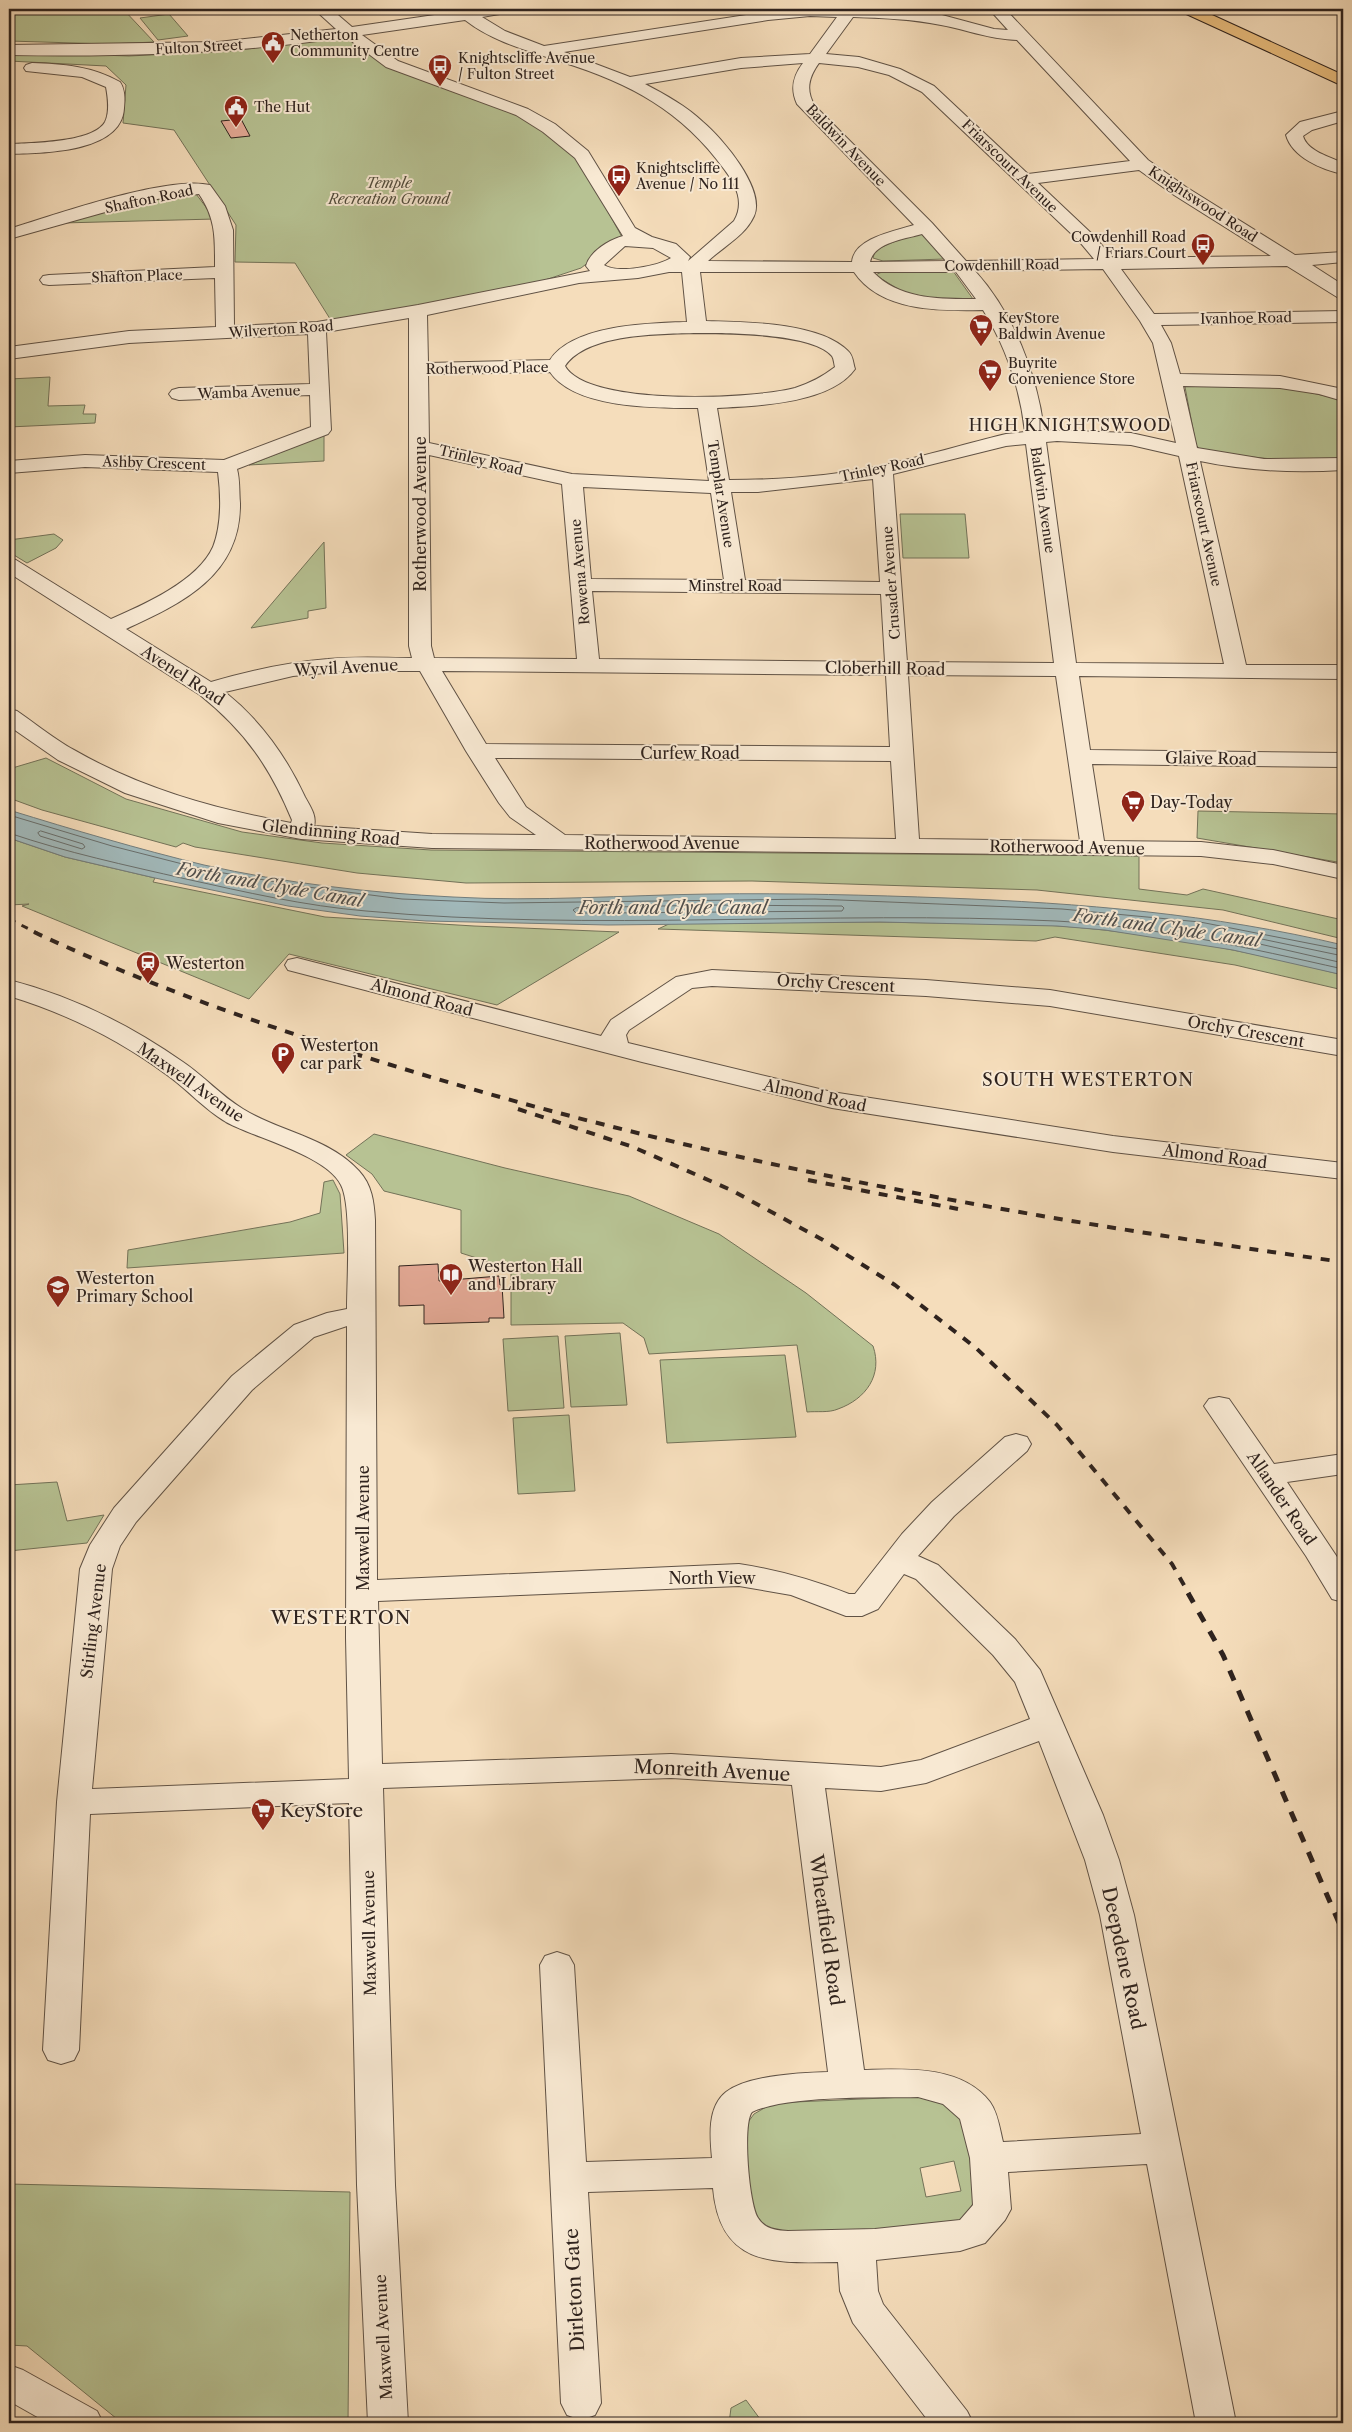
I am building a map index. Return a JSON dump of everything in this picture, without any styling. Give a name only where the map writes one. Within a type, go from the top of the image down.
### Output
[{"type":"main road","points":[[1187,9],[1343,80]]},
{"type":"street","points":[[322,9],[382,59],[522,112],[549,128],[571,144],[582,155],[627,236],[646,241],[674,260]]},
{"type":"street","name":"Fulton Street","points":[[9,50],[169,49],[277,42],[349,33],[465,12],[506,9]]},
{"type":"street","name":"Knightswood Road","points":[[997,9],[1142,164],[1180,191],[1343,292]]},
{"type":"street","points":[[540,51],[764,12],[850,10],[919,17],[994,34],[1022,35]]},
{"type":"street","name":"Baldwin Avenue","points":[[850,10],[813,59],[802,78],[800,88],[803,101],[926,227],[960,265],[990,304],[1008,335],[1031,402],[1066,670],[1093,847]]},
{"type":"street","points":[[465,12],[495,34],[540,51],[595,68],[628,82],[661,100],[697,125],[732,167],[746,191],[746,214],[732,234],[698,262],[691,271],[697,327]]},
{"type":"street","name":"Friarscourt Avenue","points":[[628,82],[768,60],[813,59],[852,62],[882,68],[921,84],[1085,237],[1107,263],[1149,320],[1162,343],[1172,380],[1236,671]]},
{"type":"street","points":[[9,149],[37,148],[80,142],[108,129],[115,116],[114,84],[104,78],[73,70],[18,68]]},
{"type":"street","points":[[1343,116],[1306,126],[1294,135],[1294,140],[1306,152],[1343,169]]},
{"type":"street","points":[[1025,180],[1142,164]]},
{"type":"street","name":"Shafton Road","points":[[9,234],[161,193],[199,188],[204,190],[210,196],[223,221],[225,333]]},
{"type":"street","points":[[926,227],[876,242],[867,248],[861,257],[861,267],[874,284],[897,295],[931,303],[990,304]]},
{"type":"street","name":"Wilverton Road","points":[[579,278],[595,266],[596,262],[627,236]]},
{"type":"street","name":"Cowdenhill Road","points":[[613,274],[674,260],[779,268],[1292,260],[1343,257]]},
{"type":"street","points":[[595,266],[604,272],[613,274]]},
{"type":"street","name":"Shafton Place","points":[[49,280],[225,272]]},
{"type":"street","name":"Wilverton Road","points":[[9,353],[98,340],[318,328],[418,311],[579,278],[613,274]]},
{"type":"street","name":"Rotherwood Avenue","points":[[418,311],[420,646],[426,664],[477,751],[518,812],[553,836],[558,842],[1093,847],[1228,851],[1273,857],[1343,872]]},
{"type":"street","name":"Ivanhoe Road","points":[[1149,320],[1343,316]]},
{"type":"street","points":[[697,327],[751,329],[812,338],[824,342],[841,352],[846,364],[845,369],[835,380],[804,392],[766,398],[707,403],[632,399],[588,392],[564,379],[556,366],[562,355],[580,344],[636,332],[697,327]]},
{"type":"street","name":"Wamba Avenue","points":[[226,466],[321,430],[318,328]]},
{"type":"street","name":"Rotherwood Place","points":[[418,369],[556,366]]},
{"type":"street","points":[[1172,380],[1261,381],[1312,387],[1343,395]]},
{"type":"street","name":"Wamba Avenue","points":[[179,394],[320,389]]},
{"type":"street","name":"Templar Avenue","points":[[707,403],[735,586]]},
{"type":"street","name":"Trinley Road","points":[[420,447],[572,480],[657,487],[719,487],[799,483],[883,471],[977,446],[1035,436],[1111,437],[1188,451],[1210,457],[1264,465],[1308,466],[1343,464]]},
{"type":"street","name":"Ashby Crescent","points":[[9,467],[85,461],[226,466],[228,473],[228,533],[216,558],[206,570],[171,598],[110,628]]},
{"type":"street","name":"Crusader Avenue","points":[[883,471],[890,588],[898,668],[908,845]]},
{"type":"street","name":"Rowena Avenue","points":[[572,480],[588,664]]},
{"type":"street","name":"Avenel Road","points":[[9,564],[208,690],[230,706],[248,723],[270,752],[304,820],[302,832]]},
{"type":"street","name":"Minstrel Road","points":[[581,585],[890,588]]},
{"type":"street","name":"Wyvil Avenue","points":[[208,690],[251,677],[292,668],[346,664],[426,664]]},
{"type":"street","name":"Cloberhill Road","points":[[426,664],[1343,672]]},
{"type":"street","name":"Glendinning Road","points":[[9,716],[66,755],[133,788],[174,803],[226,818],[302,832],[412,840],[558,842]]},
{"type":"street","name":"Curfew Road","points":[[477,751],[903,754]]},
{"type":"street","name":"Glaive Road","points":[[1079,756],[1343,760]]},
{"type":"street","name":"Almond Road","points":[[297,965],[767,1086],[881,1109],[1155,1149],[1343,1170]]},
{"type":"street","name":"Orchy Crescent","points":[[617,1047],[612,1036],[614,1031],[685,982],[700,978],[926,988],[1029,996],[1090,1004],[1124,1027],[1135,1030],[1282,1056],[1308,1056],[1343,1048]]},
{"type":"street","name":"Maxwell Avenue","points":[[9,988],[48,1000],[118,1032],[174,1068],[232,1114],[310,1148],[340,1168],[350,1178],[358,1192],[362,1315],[366,1783],[376,2185],[388,2423]]},
{"type":"street","name":"Stirling Avenue","points":[[61,2050],[74,1802],[96,1569],[112,1532],[173,1459],[242,1383],[275,1353],[304,1331],[337,1319],[362,1315]]},
{"type":"street","name":"Allander Road","points":[[1219,1406],[1317,1549],[1343,1591]]},
{"type":"street","name":"North View","points":[[364,1591],[739,1575],[800,1586],[854,1606],[867,1601],[900,1560],[913,1540],[943,1509],[1016,1444]]},
{"type":"street","points":[[1267,1475],[1343,1464]]},
{"type":"street","name":"Deepdene Road","points":[[900,1560],[926,1572],[1004,1647],[1029,1678],[1089,1824],[1102,1860],[1117,1916],[1216,2423]]},
{"type":"street","name":"Monreith Avenue","points":[[74,1802],[642,1766],[700,1767],[852,1779],[900,1777],[926,1771],[1049,1724]]},
{"type":"street","name":"Wheatfield Road","points":[[807,1775],[848,2085]]},
{"type":"street","name":"Dirleton Gate","points":[[557,1965],[567,2178],[581,2403]]},
{"type":"street","points":[[918,2084],[954,2092],[976,2112],[988,2158],[992,2209],[972,2232],[950,2238],[856,2245],[771,2246],[750,2235],[737,2218],[731,2172],[728,2121],[738,2102],[760,2092],[848,2085],[918,2084]]},
{"type":"street","points":[[988,2158],[1161,2148]]},
{"type":"street","points":[[567,2178],[731,2172]]},
{"type":"street","points":[[856,2245],[859,2291],[867,2312],[953,2423]]},
{"type":"street","points":[[9,2382],[82,2423]]},
{"type":"green space","points":[[9,9],[123,9],[154,42],[108,44],[9,41]]},
{"type":"green space","points":[[169,14],[188,36],[158,40],[140,18]]},
{"type":"green space","name":"Temple Recreation Ground","points":[[346,37],[384,65],[519,114],[575,152],[622,237],[581,268],[533,284],[332,322],[295,263],[235,262],[236,225],[174,130],[123,123],[126,85],[106,66],[9,61],[9,52],[129,56],[231,51]]},
{"type":"green space","points":[[193,190],[215,219],[62,223]]},
{"type":"green space","points":[[921,233],[945,259],[883,261],[873,258],[875,250]]},
{"type":"green space","points":[[953,271],[973,299],[943,301],[903,292],[875,275],[882,272]]},
{"type":"green space","points":[[50,377],[48,406],[85,405],[83,414],[96,414],[95,423],[9,427],[9,379]]},
{"type":"green space","points":[[1251,384],[1295,389],[1343,400],[1343,459],[1271,459],[1200,449],[1196,445],[1185,387],[1188,385]]},
{"type":"green space","points":[[324,435],[324,461],[249,465]]},
{"type":"green space","points":[[900,514],[965,514],[969,558],[903,558]]},
{"type":"green space","points":[[54,534],[63,540],[56,548],[27,563],[9,552],[9,540]]},
{"type":"green space","points":[[324,542],[326,608],[308,611],[308,618],[251,628]]},
{"type":"green space","points":[[46,758],[126,799],[242,832],[322,843],[431,850],[1139,856],[1139,889],[1187,895],[1203,889],[1343,920],[1343,939],[1223,910],[1037,890],[752,881],[466,883],[357,873],[195,847],[183,843],[176,847],[42,810],[9,798],[9,769]]},
{"type":"green space","points":[[1198,811],[1343,814],[1343,863],[1197,838]]},
{"type":"green space","points":[[9,838],[65,857],[155,878],[153,882],[325,917],[619,932],[497,1005],[289,954],[249,999],[22,906],[29,904],[9,905]]},
{"type":"green space","points":[[880,922],[1048,925],[1165,938],[1254,954],[1343,975],[1343,990],[1235,965],[1055,937],[1036,941],[658,929],[671,923]]},
{"type":"green space","points":[[374,1134],[505,1168],[629,1196],[719,1234],[806,1293],[873,1346],[876,1367],[870,1385],[857,1399],[848,1405],[834,1410],[807,1412],[797,1345],[649,1354],[644,1338],[623,1323],[511,1325],[511,1269],[461,1253],[461,1210],[384,1191],[372,1174],[346,1155]]},
{"type":"green space","points":[[333,1180],[340,1194],[344,1253],[127,1268],[128,1250],[290,1222],[320,1213],[324,1182]]},
{"type":"green space","points":[[620,1333],[627,1405],[571,1407],[565,1336]]},
{"type":"green space","points":[[558,1336],[564,1408],[508,1411],[503,1339]]},
{"type":"green space","points":[[785,1355],[796,1437],[667,1443],[660,1360]]},
{"type":"green space","points":[[569,1415],[575,1491],[518,1494],[513,1418]]},
{"type":"green space","points":[[57,1482],[67,1521],[104,1515],[87,1543],[9,1551],[9,1485]]},
{"type":"green space","points":[[928,2096],[952,2103],[965,2118],[977,2194],[967,2216],[945,2228],[785,2235],[766,2227],[752,2210],[743,2129],[754,2114],[773,2103]],"holes":[[[954,2161],[961,2191],[926,2197],[920,2168]]]},
{"type":"green space","points":[[9,2184],[350,2192],[348,2423],[122,2423],[27,2346],[9,2345]]},
{"type":"green space","points":[[746,2400],[763,2423],[729,2423],[731,2408]]},
{"type":"water","name":"Forth and Clyde Canal","points":[[9,810],[106,839],[204,865],[296,882],[390,893],[517,899],[740,894],[888,896],[1047,903],[1196,918],[1294,934],[1343,945],[1343,975],[1233,950],[1105,930],[1057,926],[880,922],[608,925],[426,921],[360,916],[288,906],[65,857],[9,838]]},
{"type":"building","name":"The Hut","points":[[241,119],[250,136],[231,138],[221,121]]},
{"type":"building","name":"Westerton Hall and Library","points":[[438,1264],[439,1281],[499,1276],[500,1285],[502,1285],[504,1318],[489,1318],[489,1322],[424,1324],[424,1305],[399,1306],[399,1266]]},
{"type":"railway","points":[[9,919],[37,933]]},
{"type":"railway","points":[[34,932],[129,974],[275,1028],[424,1075],[650,1136],[879,1186],[995,1208],[1343,1262]]},
{"type":"railway","points":[[518,1109],[633,1147],[731,1190],[823,1240],[895,1285],[976,1348],[1057,1425],[1172,1564],[1189,1594]]},
{"type":"railway","points":[[808,1180],[958,1209]]},
{"type":"railway","points":[[1188,1593],[1223,1655],[1343,1932]]},
{"type":"place","name":"Netherton Community Centre","points":[[273,64]]},
{"type":"place","name":"Knightscliffe Avenue / Fulton Street","points":[[440,87]]},
{"type":"place","name":"The Hut","points":[[236,128]]},
{"type":"place","name":"Knightscliffe Avenue / No 111","points":[[619,197]]},
{"type":"place","name":"Cowdenhill Road / Friars Court","points":[[1203,266]]},
{"type":"place","name":"KeyStore Baldwin Avenue","points":[[981,347]]},
{"type":"place","name":"Buyrite Convenience Store","points":[[990,392]]},
{"type":"place","name":"Day-Today","points":[[1133,823]]},
{"type":"place","name":"Westerton","points":[[148,984]]},
{"type":"place","name":"Westerton car park","points":[[283,1075]]},
{"type":"place","name":"Westerton Hall and Library","points":[[451,1296]]},
{"type":"place","name":"Westerton Primary School","points":[[58,1308]]},
{"type":"place","name":"KeyStore","points":[[263,1831]]},
{"type":"district","name":"HIGH KNIGHTSWOOD","points":[[1070,425]]},
{"type":"district","name":"SOUTH WESTERTON","points":[[1088,1080]]},
{"type":"district","name":"WESTERTON","points":[[341,1617]]}]
